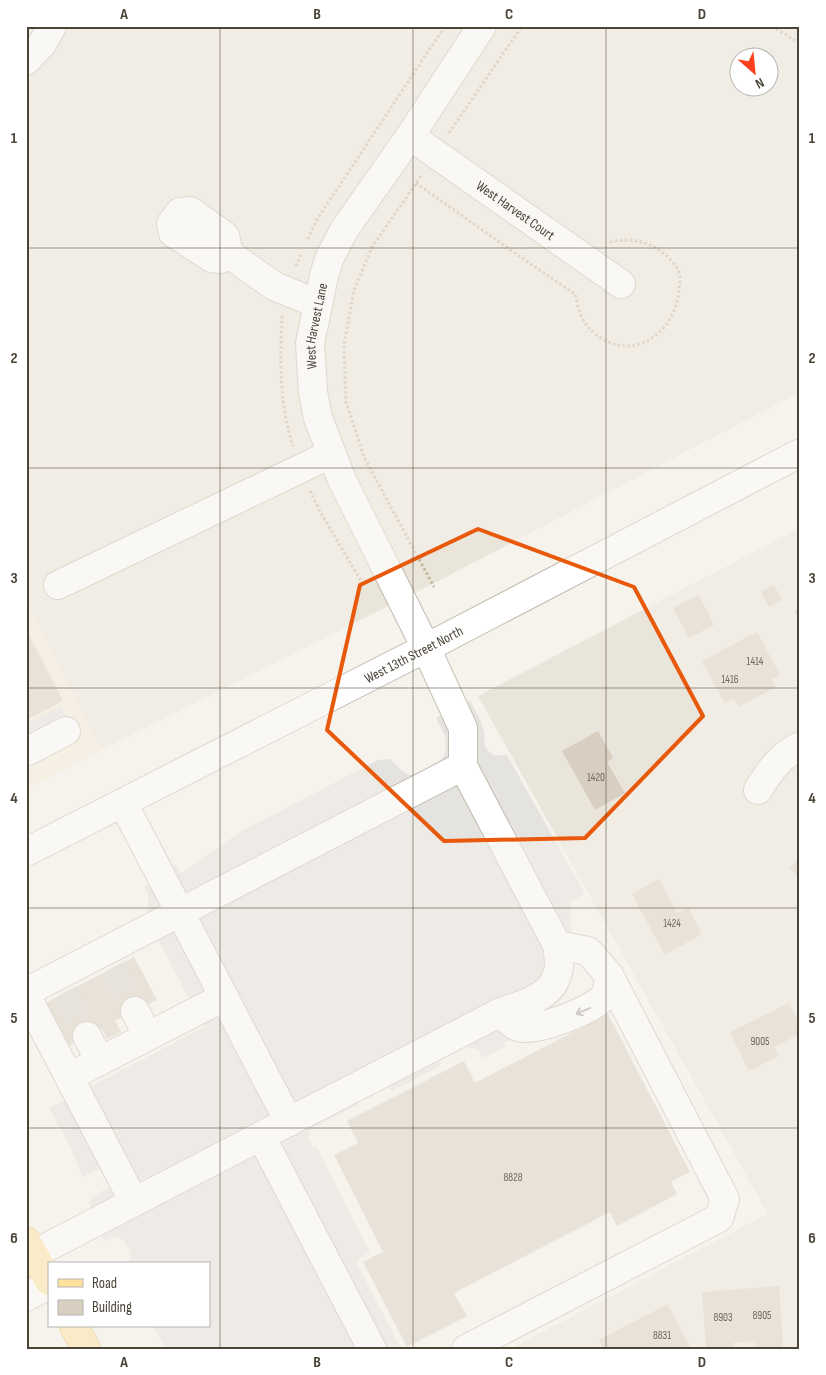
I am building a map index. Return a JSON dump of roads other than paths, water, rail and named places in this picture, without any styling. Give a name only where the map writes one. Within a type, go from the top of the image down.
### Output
[{"type":"main road","points":[[30,1247],[48,1279]]},
{"type":"main road","points":[[75,1328],[86,1349]]},
{"type":"street","points":[[26,61],[42,44],[52,26]]},
{"type":"street","name":"West Harvest Lane","points":[[463,766],[463,728],[331,454],[318,418],[313,392],[310,344],[329,260],[339,238],[410,136],[482,26]]},
{"type":"street","name":"West Harvest Court","points":[[410,136],[621,284]]},
{"type":"street","points":[[229,254],[274,286],[318,304]]},
{"type":"street","name":"West 13th Street North","points":[[26,852],[426,648],[800,453]]},
{"type":"street","points":[[58,585],[331,454]]},
{"type":"street","points":[[26,752],[66,731]]},
{"type":"street","points":[[758,790],[771,768],[787,753],[800,746]]},
{"type":"street","points":[[30,1247],[134,1202],[499,1013],[537,999],[552,986],[559,966],[557,945],[463,766],[180,913],[108,960],[60,985],[26,994],[134,1202]]},
{"type":"street","points":[[123,803],[289,1122]]},
{"type":"street","points":[[466,1349],[719,1218],[725,1199],[609,975],[588,951],[557,945]]},
{"type":"street","points":[[499,1013],[517,1027],[529,1028],[564,1019],[592,1007],[606,994],[609,975]]},
{"type":"street","points":[[69,1077],[224,997]]},
{"type":"street","points":[[134,1012],[148,1036]]},
{"type":"street","points":[[87,1036],[100,1061]]},
{"type":"street","points":[[261,1136],[372,1349]]},
{"type":"street","points":[[26,1297],[48,1286]]},
{"type":"tunnel","points":[[112,968],[135,1011]]},
{"type":"tunnel","points":[[64,993],[87,1036]]}]
